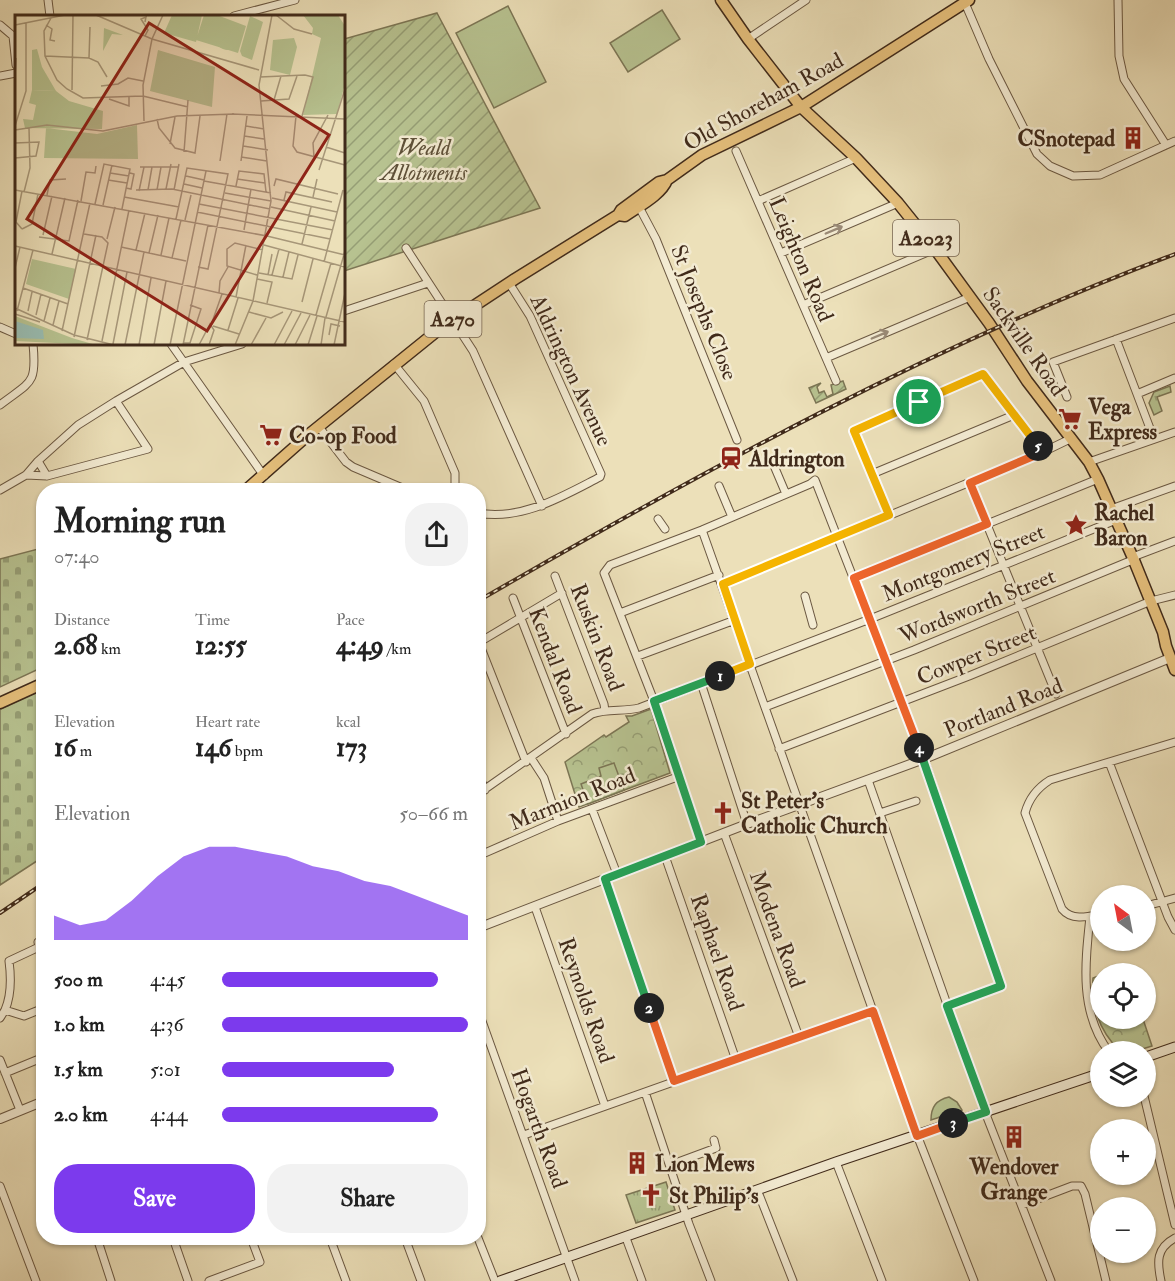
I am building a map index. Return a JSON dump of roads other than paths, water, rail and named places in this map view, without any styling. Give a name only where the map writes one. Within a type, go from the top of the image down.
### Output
[{"type":"main road","name":"A2023","points":[[721,0],[801,107]]},
{"type":"main road","name":"Old Shoreham Road","points":[[252,483],[264,476],[394,364],[452,319],[618,215],[625,216],[637,203],[664,188],[668,180],[702,155],[801,107],[967,1]]},
{"type":"main road","name":"Sackville Road","points":[[801,107],[856,158],[898,203],[935,249],[1027,381],[1089,462],[1151,601],[1173,655],[1175,670]]},
{"type":"main road","name":"Old Shoreham Road","points":[[260,483],[264,476]]},
{"type":"main road","points":[[0,696],[36,680]]},
{"type":"main road","points":[[0,703],[36,687]]},
{"type":"main road","points":[[1156,1054],[1175,1047]]},
{"type":"main road","points":[[500,1281],[758,1192],[836,1162],[1090,1077]]},
{"type":"street","points":[[48,0],[50,15]]},
{"type":"street","points":[[238,15],[295,0]]},
{"type":"street","points":[[748,39],[806,0]]},
{"type":"street","points":[[1118,0],[1119,56],[1124,80],[1166,145]]},
{"type":"street","points":[[967,1],[994,68],[1037,154],[1043,161],[1073,176],[1100,176],[1175,141]]},
{"type":"street","points":[[0,25],[15,36]]},
{"type":"street","points":[[0,76],[15,73]]},
{"type":"street","name":"Leighton Road","points":[[736,151],[836,381]]},
{"type":"street","points":[[758,201],[856,158]]},
{"type":"street","name":"St Josephs Close","points":[[637,203],[659,246],[737,440]]},
{"type":"street","points":[[781,253],[898,203]]},
{"type":"street","points":[[406,248],[473,351],[542,506],[503,514],[486,513]]},
{"type":"street","points":[[803,305],[935,249]]},
{"type":"street","points":[[345,311],[428,283]]},
{"type":"street","name":"Aldrington Avenue","points":[[509,283],[530,316],[601,474],[600,477],[542,506]]},
{"type":"street","points":[[826,358],[970,297]]},
{"type":"street","points":[[1067,397],[1053,362],[1175,318]]},
{"type":"street","points":[[0,327],[15,334]]},
{"type":"street","points":[[1116,339],[1154,439]]},
{"type":"street","points":[[0,405],[34,376],[33,345]]},
{"type":"street","points":[[172,345],[264,476]]},
{"type":"street","points":[[0,490],[26,476],[38,461],[78,425],[116,401],[184,362],[239,345]]},
{"type":"street","points":[[394,364],[424,401],[455,472],[455,483]]},
{"type":"street","points":[[889,515],[854,431],[983,374],[1043,452]]},
{"type":"street","points":[[1137,394],[1175,378]]},
{"type":"street","points":[[26,476],[47,476],[148,449],[116,401]]},
{"type":"street","points":[[872,474],[1014,415]]},
{"type":"street","points":[[319,427],[346,462],[391,483]]},
{"type":"street","points":[[1089,462],[1175,432]]},
{"type":"street","points":[[723,584],[970,483],[1072,438]]},
{"type":"street","points":[[772,460],[786,494]]},
{"type":"street","points":[[38,461],[47,476]]},
{"type":"street","points":[[854,578],[1098,479]]},
{"type":"street","points":[[701,842],[638,656],[604,573],[606,568],[668,536],[702,530],[815,480],[924,759],[1001,986],[947,1006]]},
{"type":"street","points":[[970,483],[1056,694]]},
{"type":"street","points":[[719,486],[732,517]]},
{"type":"street","name":"Montgomery Street","points":[[605,711],[628,710],[654,701],[750,664],[816,632],[870,619],[1004,565],[1175,486]]},
{"type":"street","points":[[658,519],[668,536]]},
{"type":"street","points":[[702,530],[917,1136],[974,1281]]},
{"type":"street","name":"Wordsworth Street","points":[[765,706],[886,661],[1175,541]]},
{"type":"street","name":"Ruskin Road","points":[[555,576],[605,711]]},
{"type":"street","points":[[620,613],[719,576]]},
{"type":"street","points":[[486,639],[562,593]]},
{"type":"street","name":"Cowper Street","points":[[779,749],[902,703],[1151,601],[1175,595]]},
{"type":"street","points":[[805,596],[816,632]]},
{"type":"street","name":"Kendal Road","points":[[513,598],[566,734]]},
{"type":"street","points":[[638,656],[735,620]]},
{"type":"street","name":"Portland Road","points":[[486,925],[747,824],[924,759],[1173,655]]},
{"type":"street","points":[[486,660],[528,760],[544,778],[558,821]]},
{"type":"street","points":[[701,683],[747,824]]},
{"type":"street","points":[[486,789],[592,714],[605,711]]},
{"type":"street","points":[[1102,1041],[1095,1030],[1088,1006],[1085,975],[1090,916],[1080,918],[1070,916],[1062,909],[1025,813],[1032,796],[1040,786],[1050,780],[1175,742]]},
{"type":"street","points":[[1109,762],[1162,902],[1175,930]]},
{"type":"street","name":"Marmion Road","points":[[486,852],[558,821],[680,776]]},
{"type":"street","points":[[868,780],[947,1006],[1051,1281]]},
{"type":"street","points":[[880,813],[916,801]]},
{"type":"street","points":[[592,809],[617,874]]},
{"type":"street","name":"Modena Road","points":[[724,833],[799,1037]]},
{"type":"street","name":"Raphael Road","points":[[665,856],[736,1060]]},
{"type":"street","points":[[605,879],[674,1081]]},
{"type":"street","points":[[1156,904],[1175,898]]},
{"type":"street","name":"Reynolds Road","points":[[535,907],[605,1106]]},
{"type":"street","points":[[0,1018],[8,998],[9,961],[36,949]]},
{"type":"street","points":[[5,1010],[24,1016],[36,1011]]},
{"type":"street","points":[[524,1135],[873,1011]]},
{"type":"street","name":"Hogarth Road","points":[[486,1032],[575,1281]]},
{"type":"street","points":[[0,1060],[20,1110]]},
{"type":"street","points":[[5,1072],[36,1060]]},
{"type":"street","points":[[645,1092],[711,1281]]},
{"type":"street","points":[[0,1119],[36,1104]]},
{"type":"street","points":[[1147,1107],[1175,1225]]},
{"type":"street","points":[[670,1165],[716,1148],[714,1140]]},
{"type":"street","points":[[836,1162],[882,1281]]},
{"type":"street","points":[[0,1186],[36,1281]]},
{"type":"street","points":[[1022,1205],[1072,1186],[1081,1186],[1085,1194],[1106,1281]]},
{"type":"street","points":[[758,1192],[793,1281]]},
{"type":"street","points":[[626,1238],[642,1281]]},
{"type":"street","points":[[1161,1281],[1158,1266],[1159,1254],[1168,1242],[1175,1238]]},
{"type":"street","points":[[99,1245],[111,1281]]},
{"type":"street","points":[[175,1245],[188,1281]]},
{"type":"street","points":[[209,1281],[260,1262],[254,1245]]},
{"type":"street","points":[[333,1245],[346,1281]]},
{"type":"street","points":[[408,1245],[421,1281]]},
{"type":"street","points":[[481,1245],[495,1281]]},
{"type":"railway","points":[[486,596],[733,458],[820,413],[995,328],[1175,254]]},
{"type":"railway","points":[[0,913],[36,888]]},
{"type":"place","name":"CSnotepad","points":[[1133,138]]},
{"type":"place","name":"Vega Express","points":[[1070,419]]},
{"type":"place","name":"Co-op Food","points":[[271,435]]},
{"type":"place","name":"Aldrington","points":[[731,458]]},
{"type":"place","name":"Rachel Baron","points":[[1076,525]]},
{"type":"place","name":"St Peter's Catholic Church","points":[[723,813]]},
{"type":"place","name":"Wendover Grange","points":[[1014,1137]]},
{"type":"place","name":"Lion Mews","points":[[637,1163]]},
{"type":"place","name":"St Philip's","points":[[651,1195]]},
{"type":"park label","name":"Weald Allotments","points":[[424,160]]}]
